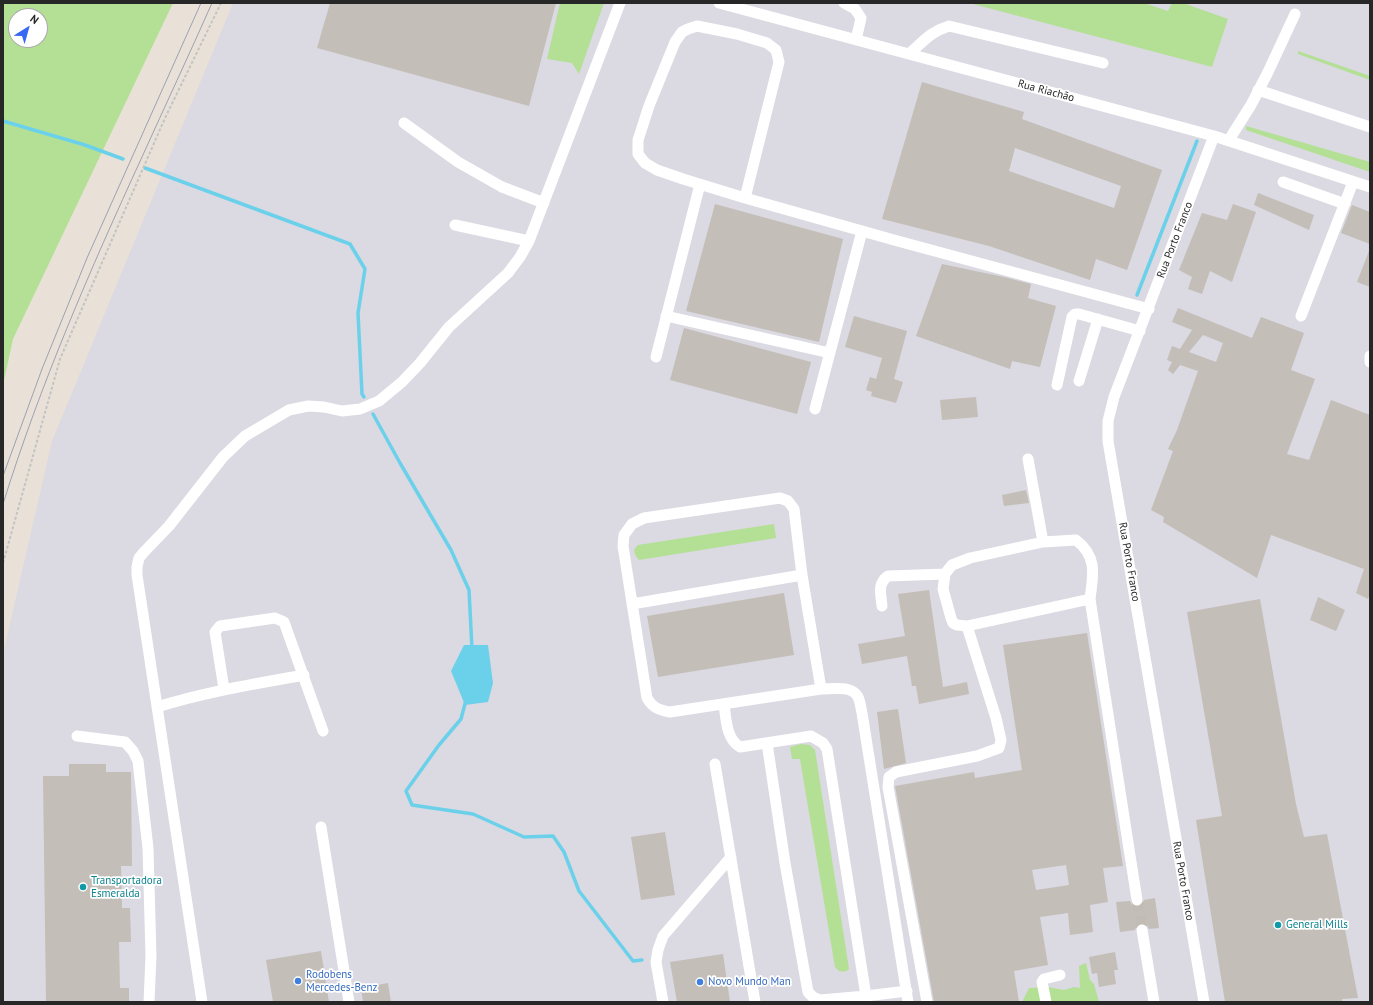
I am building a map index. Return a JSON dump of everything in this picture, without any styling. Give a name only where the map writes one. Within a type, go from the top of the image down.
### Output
[{"type":"street","points":[[202,1002],[137,575],[136,567],[139,558],[169,526],[223,458],[245,436],[289,410],[308,406],[324,407],[342,411],[360,410],[379,401],[391,392],[420,363],[449,327],[508,273],[520,257],[529,241],[620,3]]},
{"type":"street","name":"Rua Riachão","points":[[723,3],[1214,136],[1370,187]]},
{"type":"street","points":[[844,3],[856,9],[862,18]]},
{"type":"street","points":[[856,40],[862,18],[862,3]]},
{"type":"street","points":[[1230,141],[1258,90],[1295,14]]},
{"type":"street","points":[[745,198],[779,62],[776,50],[767,43],[737,34],[697,26],[682,32],[675,42],[649,106],[638,140],[638,154],[645,163],[657,170],[745,198],[1149,309]]},
{"type":"street","points":[[909,54],[928,36],[949,26],[1104,63]]},
{"type":"street","points":[[1258,90],[1370,127]]},
{"type":"street","points":[[404,122],[458,162],[502,187],[544,203]]},
{"type":"street","name":"Rua Porto Franco","points":[[1204,1002],[1108,442],[1108,421],[1114,397],[1214,136]]},
{"type":"street","points":[[1283,182],[1346,204]]},
{"type":"street","points":[[1301,316],[1346,204],[1353,182]]},
{"type":"street","points":[[656,357],[700,184]]},
{"type":"street","points":[[455,225],[529,241]]},
{"type":"street","points":[[815,410],[862,231]]},
{"type":"street","points":[[1057,385],[1072,317],[1075,314],[1140,331]]},
{"type":"street","points":[[666,316],[830,353]]},
{"type":"street","points":[[1079,381],[1098,319]]},
{"type":"street","points":[[1370,356],[1370,362]]},
{"type":"street","points":[[1028,459],[1042,542]]},
{"type":"street","points":[[767,743],[785,863],[808,992],[813,997],[820,1000],[866,996],[908,997],[858,696],[852,691],[843,688],[670,712],[660,710],[651,704],[647,698],[623,546],[624,535],[632,524],[644,518],[780,498],[788,501],[794,509],[802,575],[821,690]]},
{"type":"street","points":[[1090,599],[967,626],[953,623],[943,589],[945,574],[952,565],[970,558],[1042,542],[1076,540],[1084,546],[1089,554],[1094,571],[1090,599],[1137,900]]},
{"type":"street","points":[[882,606],[881,583],[888,576],[945,574]]},
{"type":"street","points":[[632,604],[802,575]]},
{"type":"street","points":[[224,689],[215,632],[220,626],[275,618],[284,622],[323,731]]},
{"type":"street","points":[[927,1002],[888,787],[889,777],[896,772],[977,756],[998,748],[1001,740],[996,718],[967,626]]},
{"type":"street","points":[[157,707],[185,698],[224,689],[304,675]]},
{"type":"street","points":[[724,704],[728,730],[736,745],[740,747],[811,736],[823,743],[827,749],[866,996]]},
{"type":"street","points":[[77,736],[125,742],[133,751],[138,761],[148,848],[151,956],[148,1002]]},
{"type":"street","points":[[715,764],[755,1002]]},
{"type":"street","points":[[321,827],[349,1002]]},
{"type":"street","points":[[663,1002],[656,962],[663,936],[730,857]]},
{"type":"street","points":[[1142,930],[1154,1002]]},
{"type":"street","points":[[1046,1002],[1042,982],[1044,979],[1060,975]]},
{"type":"path","points":[[3,563],[60,359],[165,118],[221,3]]},
{"type":"shaded area","points":[[233,3],[1370,3],[1370,1002],[3,1002],[3,654],[52,441]]},
{"type":"green space","points":[[3,3],[173,3],[13,339],[3,385]]},
{"type":"green space","points":[[560,3],[604,3],[579,74],[572,63],[547,59]]},
{"type":"green space","points":[[969,3],[1144,3],[1168,11],[1172,3],[1183,3],[1228,19],[1212,67]]},
{"type":"green space","points":[[1298,51],[1370,76],[1370,80],[1298,54]]},
{"type":"green space","points":[[1246,126],[1370,162],[1370,172],[1246,130]]},
{"type":"green space","points":[[774,524],[776,538],[639,560],[634,552],[638,545]]},
{"type":"green space","points":[[801,744],[810,745],[815,750],[849,969],[844,972],[839,971],[835,967],[800,759],[792,759],[790,747]]},
{"type":"green space","points":[[1086,963],[1090,980],[1094,984],[1099,1002],[1023,1002],[1029,988],[1048,987],[1064,990],[1074,987],[1080,988],[1079,966]]},
{"type":"water","points":[[464,645],[488,645],[493,683],[488,702],[465,705],[451,671]]},
{"type":"building","points":[[330,3],[556,3],[529,106],[317,48]]},
{"type":"building","points":[[922,82],[1024,112],[1022,119],[1162,170],[1127,270],[1096,259],[1090,280],[989,246],[882,219]],"holes":[[[1015,148],[1121,186],[1114,208],[1009,171]]]},
{"type":"building","points":[[1258,193],[1314,215],[1309,230],[1254,205]]},
{"type":"building","points":[[715,204],[843,239],[819,342],[686,311]]},
{"type":"building","points":[[1233,204],[1256,212],[1232,282],[1210,271],[1202,294],[1188,289],[1192,277],[1179,270],[1202,213],[1227,220]]},
{"type":"building","points":[[1352,205],[1370,212],[1370,244],[1341,233]]},
{"type":"building","points":[[1370,251],[1370,287],[1357,282]]},
{"type":"building","points":[[942,264],[1031,284],[1028,298],[1056,306],[1040,367],[1012,361],[1010,369],[916,336]]},
{"type":"building","points":[[1178,308],[1252,338],[1261,317],[1304,333],[1291,370],[1315,379],[1287,454],[1309,460],[1331,400],[1370,415],[1370,593],[1368,599],[1356,593],[1364,569],[1271,535],[1257,578],[1163,522],[1164,517],[1151,510],[1173,451],[1168,449],[1177,430],[1198,371],[1180,365],[1173,374],[1168,370],[1172,362],[1167,360],[1172,346],[1180,349],[1192,330],[1172,322]],"holes":[[[1203,335],[1223,343],[1216,362],[1189,352]]]},
{"type":"building","points":[[854,316],[907,331],[894,379],[903,382],[896,403],[871,396],[872,392],[866,390],[870,377],[876,379],[882,358],[845,347]]},
{"type":"building","points":[[684,328],[811,362],[797,414],[670,380]]},
{"type":"building","points":[[976,397],[978,417],[942,420],[940,400]]},
{"type":"building","points":[[1026,490],[1029,503],[1004,506],[1002,495]]},
{"type":"building","points":[[929,590],[943,687],[967,682],[969,694],[919,704],[916,686],[912,686],[907,656],[862,664],[858,644],[905,636],[898,594]]},
{"type":"building","points":[[784,593],[794,655],[658,677],[647,616]]},
{"type":"building","points":[[1318,597],[1345,610],[1336,631],[1310,620]]},
{"type":"building","name":"General Mills","points":[[1260,599],[1296,804],[1304,837],[1327,834],[1358,998],[1342,999],[1342,1002],[1225,1002],[1196,820],[1222,816],[1187,612]]},
{"type":"building","points":[[1087,633],[1123,866],[1103,868],[1108,902],[1090,905],[1093,932],[1070,935],[1068,913],[1040,917],[1048,965],[1014,971],[1019,1002],[934,1002],[895,786],[974,772],[975,778],[1022,770],[1003,645]],"holes":[[[1066,865],[1069,885],[1036,890],[1032,870]]]},
{"type":"building","points":[[898,709],[906,763],[884,769],[877,712]]},
{"type":"building","name":"Transportadora Esmeralda","points":[[69,764],[106,764],[106,772],[131,772],[132,866],[121,866],[122,908],[130,908],[131,942],[119,942],[120,988],[129,988],[129,1002],[46,1002],[43,776],[69,776]]},
{"type":"building","points":[[665,832],[675,895],[641,900],[631,837]]},
{"type":"building","points":[[1155,898],[1159,928],[1149,929],[1147,925],[1141,923],[1137,925],[1135,930],[1120,932],[1116,902],[1130,901],[1132,905],[1138,907],[1142,905],[1144,900]]},
{"type":"building","name":"Rodobens Mercedes-Benz","points":[[321,951],[329,1002],[273,1002],[266,960]]},
{"type":"building","points":[[1115,952],[1118,970],[1114,970],[1116,984],[1099,987],[1097,973],[1092,974],[1089,957]]},
{"type":"building","name":"Novo Mundo Man","points":[[723,954],[730,1002],[677,1002],[670,962]]},
{"type":"building","name":"Rodobens Mercedes-Benz","points":[[388,983],[391,1002],[363,1002],[361,988]]},
{"type":"waterway","points":[[3,121],[85,145],[123,159]]},
{"type":"waterway","points":[[1137,295],[1197,141]]},
{"type":"waterway","points":[[145,168],[350,244],[365,269],[358,313],[362,394],[364,397]]},
{"type":"waterway","points":[[373,414],[451,550],[469,590],[472,649]]},
{"type":"waterway","points":[[466,700],[461,719],[439,745],[406,791],[412,805],[473,814],[524,837],[553,836],[564,852],[579,891],[633,961],[642,960]]},
{"type":"tunnel","points":[[1137,900],[1142,930]]},
{"type":"tram line","points":[[3,476],[42,369],[87,258],[201,3]]},
{"type":"tram line","points":[[3,504],[33,415],[67,328],[104,242],[212,3]]},
{"type":"place","name":"Transportadora Esmeralda","points":[[83,887]]},
{"type":"place","name":"General Mills","points":[[1278,925]]},
{"type":"place","name":"Rodobens Mercedes-Benz","points":[[298,981]]},
{"type":"place","name":"Novo Mundo Man","points":[[700,982]]}]
